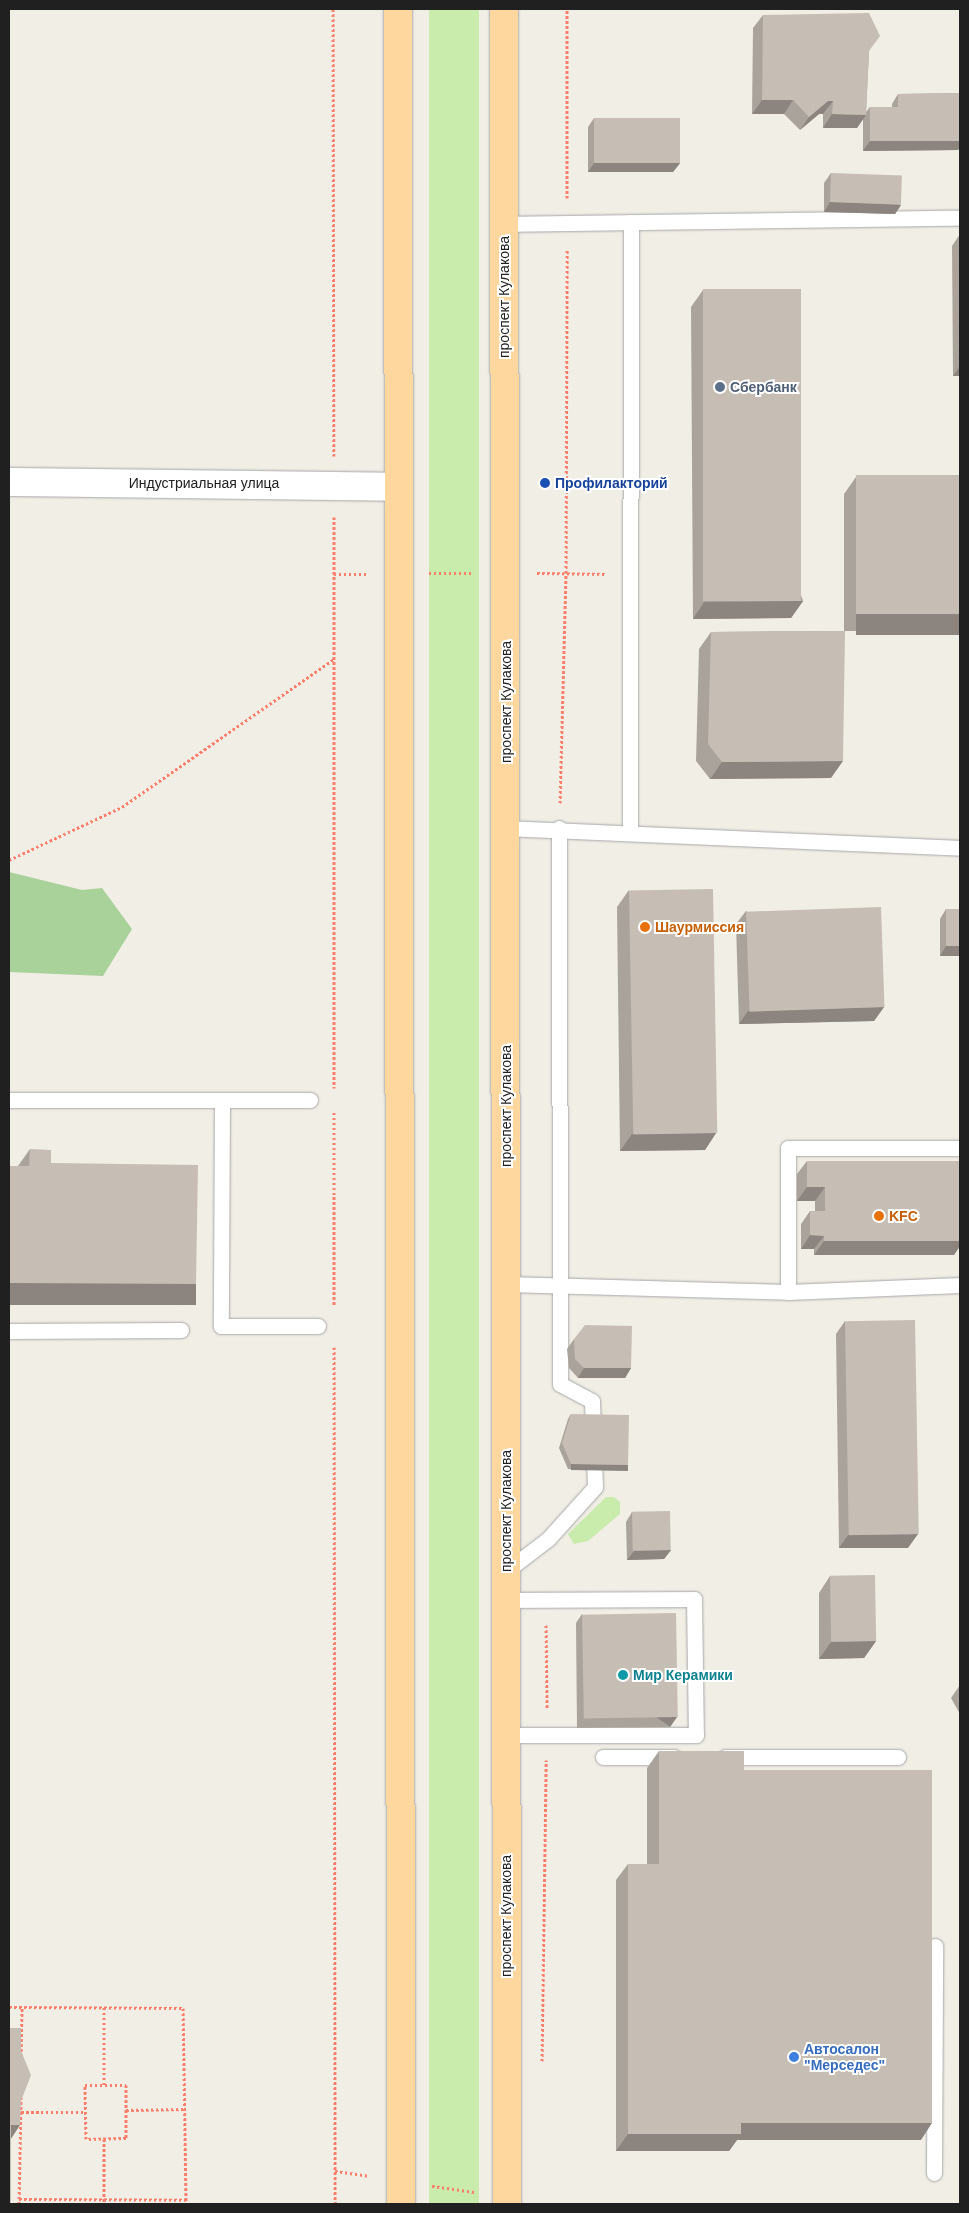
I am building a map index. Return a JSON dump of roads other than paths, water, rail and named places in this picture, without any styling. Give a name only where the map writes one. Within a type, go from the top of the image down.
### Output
[{"type":"main road","points":[[398,9],[401,2193]]},
{"type":"main road","name":"проспект Кулакова","points":[[504,9],[506,2201]]},
{"type":"street","name":"Индустриальная улица","points":[[9,482],[399,487]]},
{"type":"lane","points":[[504,224],[960,218]]},
{"type":"lane","points":[[630,831],[631,222]]},
{"type":"lane","points":[[506,828],[630,831],[960,848]]},
{"type":"lane","points":[[506,1571],[548,1539],[595,1486],[592,1401],[560,1384],[559,828]]},
{"type":"lane","points":[[9,1100],[310,1100]]},
{"type":"lane","points":[[222,1100],[221,1326],[318,1326]]},
{"type":"lane","points":[[788,1292],[788,1148],[960,1148]]},
{"type":"lane","points":[[506,1284],[561,1284],[788,1292],[960,1284]]},
{"type":"lane","points":[[9,1331],[181,1330]]},
{"type":"lane","points":[[506,1600],[694,1599],[696,1735],[506,1736]]},
{"type":"lane","points":[[604,1757],[692,1757]]},
{"type":"lane","points":[[712,1757],[898,1757]]},
{"type":"lane","points":[[934,2174],[935,1946]]},
{"type":"place","name":"Сбербанк","points":[[720,387]]},
{"type":"place","name":"Профилакторий","points":[[545,483]]},
{"type":"place","name":"Шаурмиссия","points":[[645,927]]},
{"type":"place","name":"KFC","points":[[879,1216]]},
{"type":"place","name":"Мир Керамики","points":[[623,1675]]},
{"type":"place","name":"Автосалон \"Мерседес\"","points":[[794,2057]]}]
